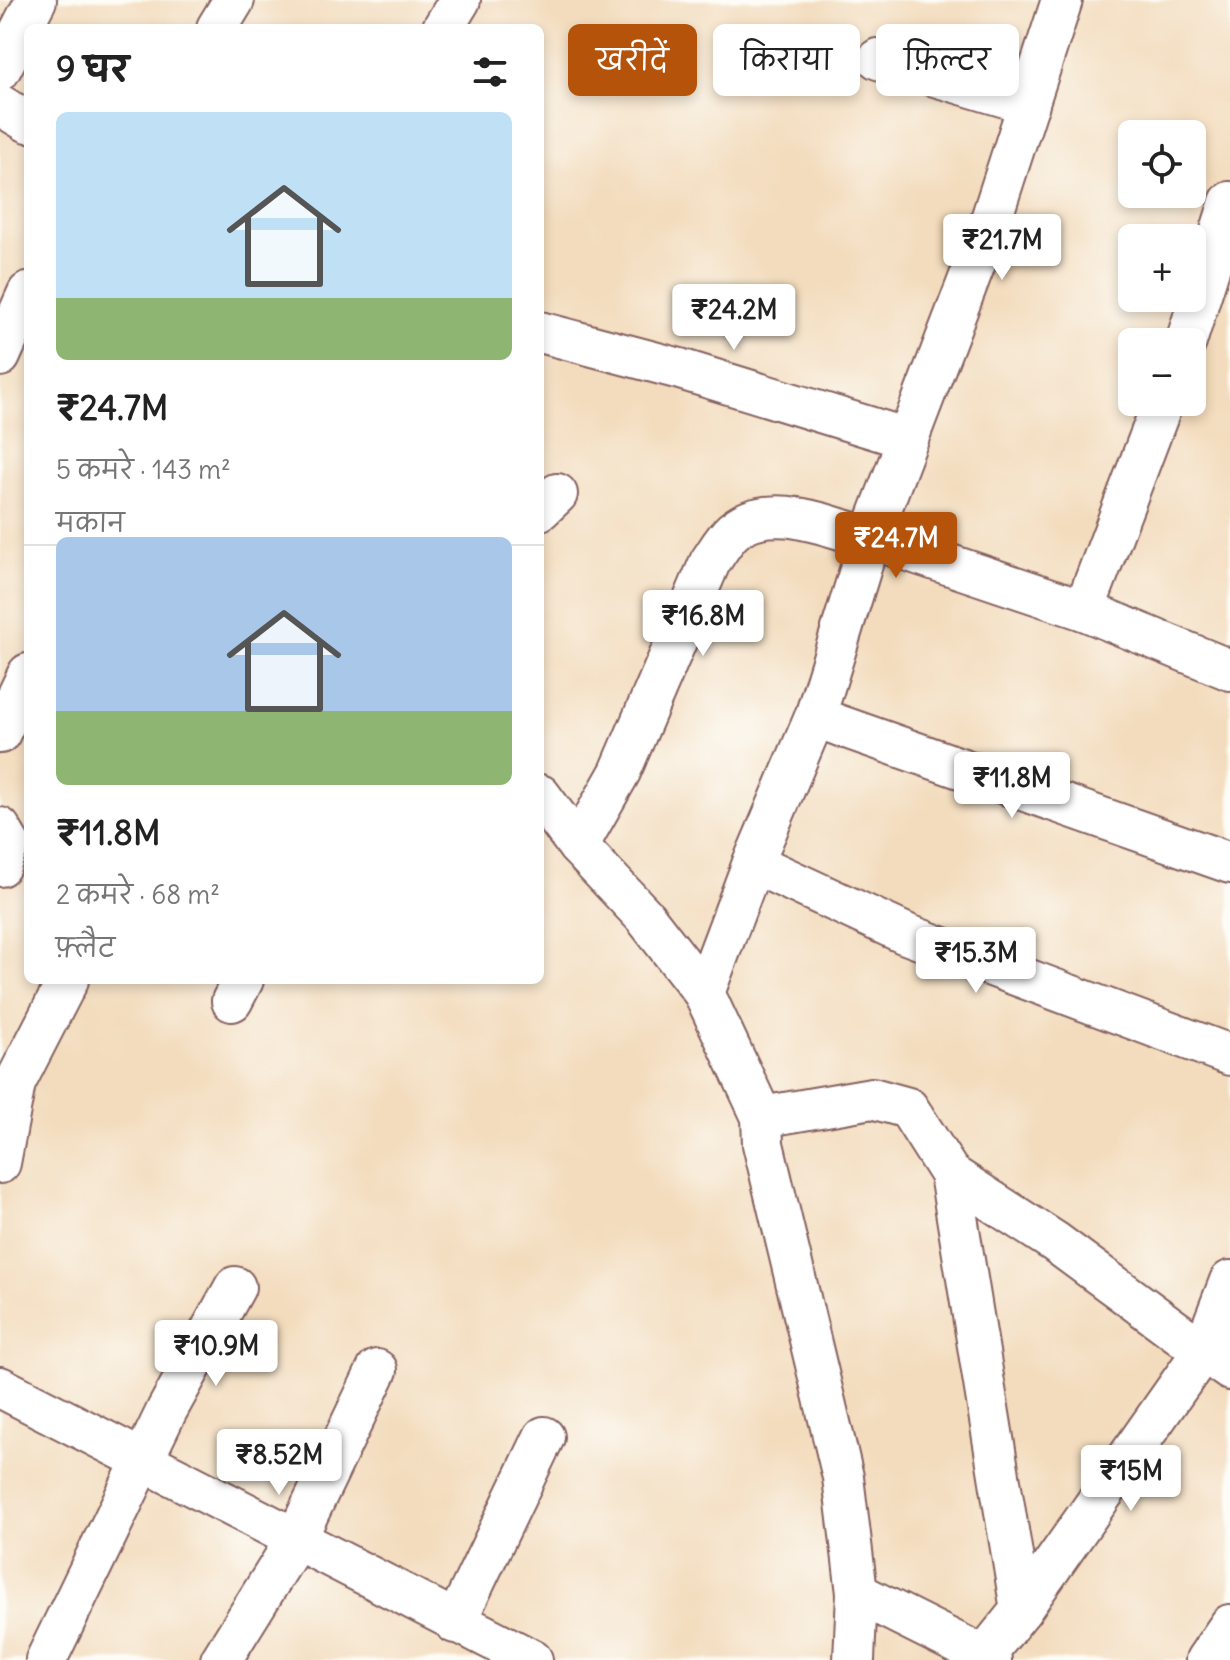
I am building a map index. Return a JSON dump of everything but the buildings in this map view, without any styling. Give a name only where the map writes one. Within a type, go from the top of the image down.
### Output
[{"type":"street","points":[[0,70],[36,0]]},
{"type":"street","points":[[219,24],[234,0]]},
{"type":"street","points":[[445,24],[460,0]]},
{"type":"street","points":[[704,993],[753,863],[815,717],[870,538],[987,232],[1062,0]]},
{"type":"street","points":[[1002,96],[1029,104]]},
{"type":"street","points":[[0,105],[24,120]]},
{"type":"street","points":[[1190,328],[1230,202]]},
{"type":"street","points":[[0,356],[24,302]]},
{"type":"street","points":[[544,333],[694,373],[908,439]]},
{"type":"street","points":[[1084,610],[1158,416]]},
{"type":"street","points":[[578,846],[620,772],[710,562],[732,531],[755,518],[778,515],[870,538],[1084,610],[1230,670]]},
{"type":"street","points":[[0,733],[24,682]]},
{"type":"street","points":[[815,717],[1230,863]]},
{"type":"street","points":[[544,800],[578,846],[644,916],[704,993],[762,1117],[763,1144],[843,1477],[857,1593],[854,1660]]},
{"type":"street","points":[[753,863],[906,934],[1230,1055]]},
{"type":"street","points":[[0,1163],[15,1083],[66,984]]},
{"type":"street","points":[[762,1117],[872,1098],[908,1108],[950,1174],[1021,1610]]},
{"type":"street","points":[[950,1174],[1055,1242],[1216,1360]]},
{"type":"street","points":[[857,1593],[988,1658],[1021,1610],[1216,1360],[1230,1281]]},
{"type":"street","points":[[46,1660],[167,1410],[235,1287]]},
{"type":"street","points":[[221,1660],[295,1541],[377,1370]]},
{"type":"street","points":[[0,1387],[295,1541],[467,1639],[532,1660]]},
{"type":"street","points":[[467,1639],[544,1437]]},
{"type":"street","points":[[1206,1660],[1230,1625]]}]
